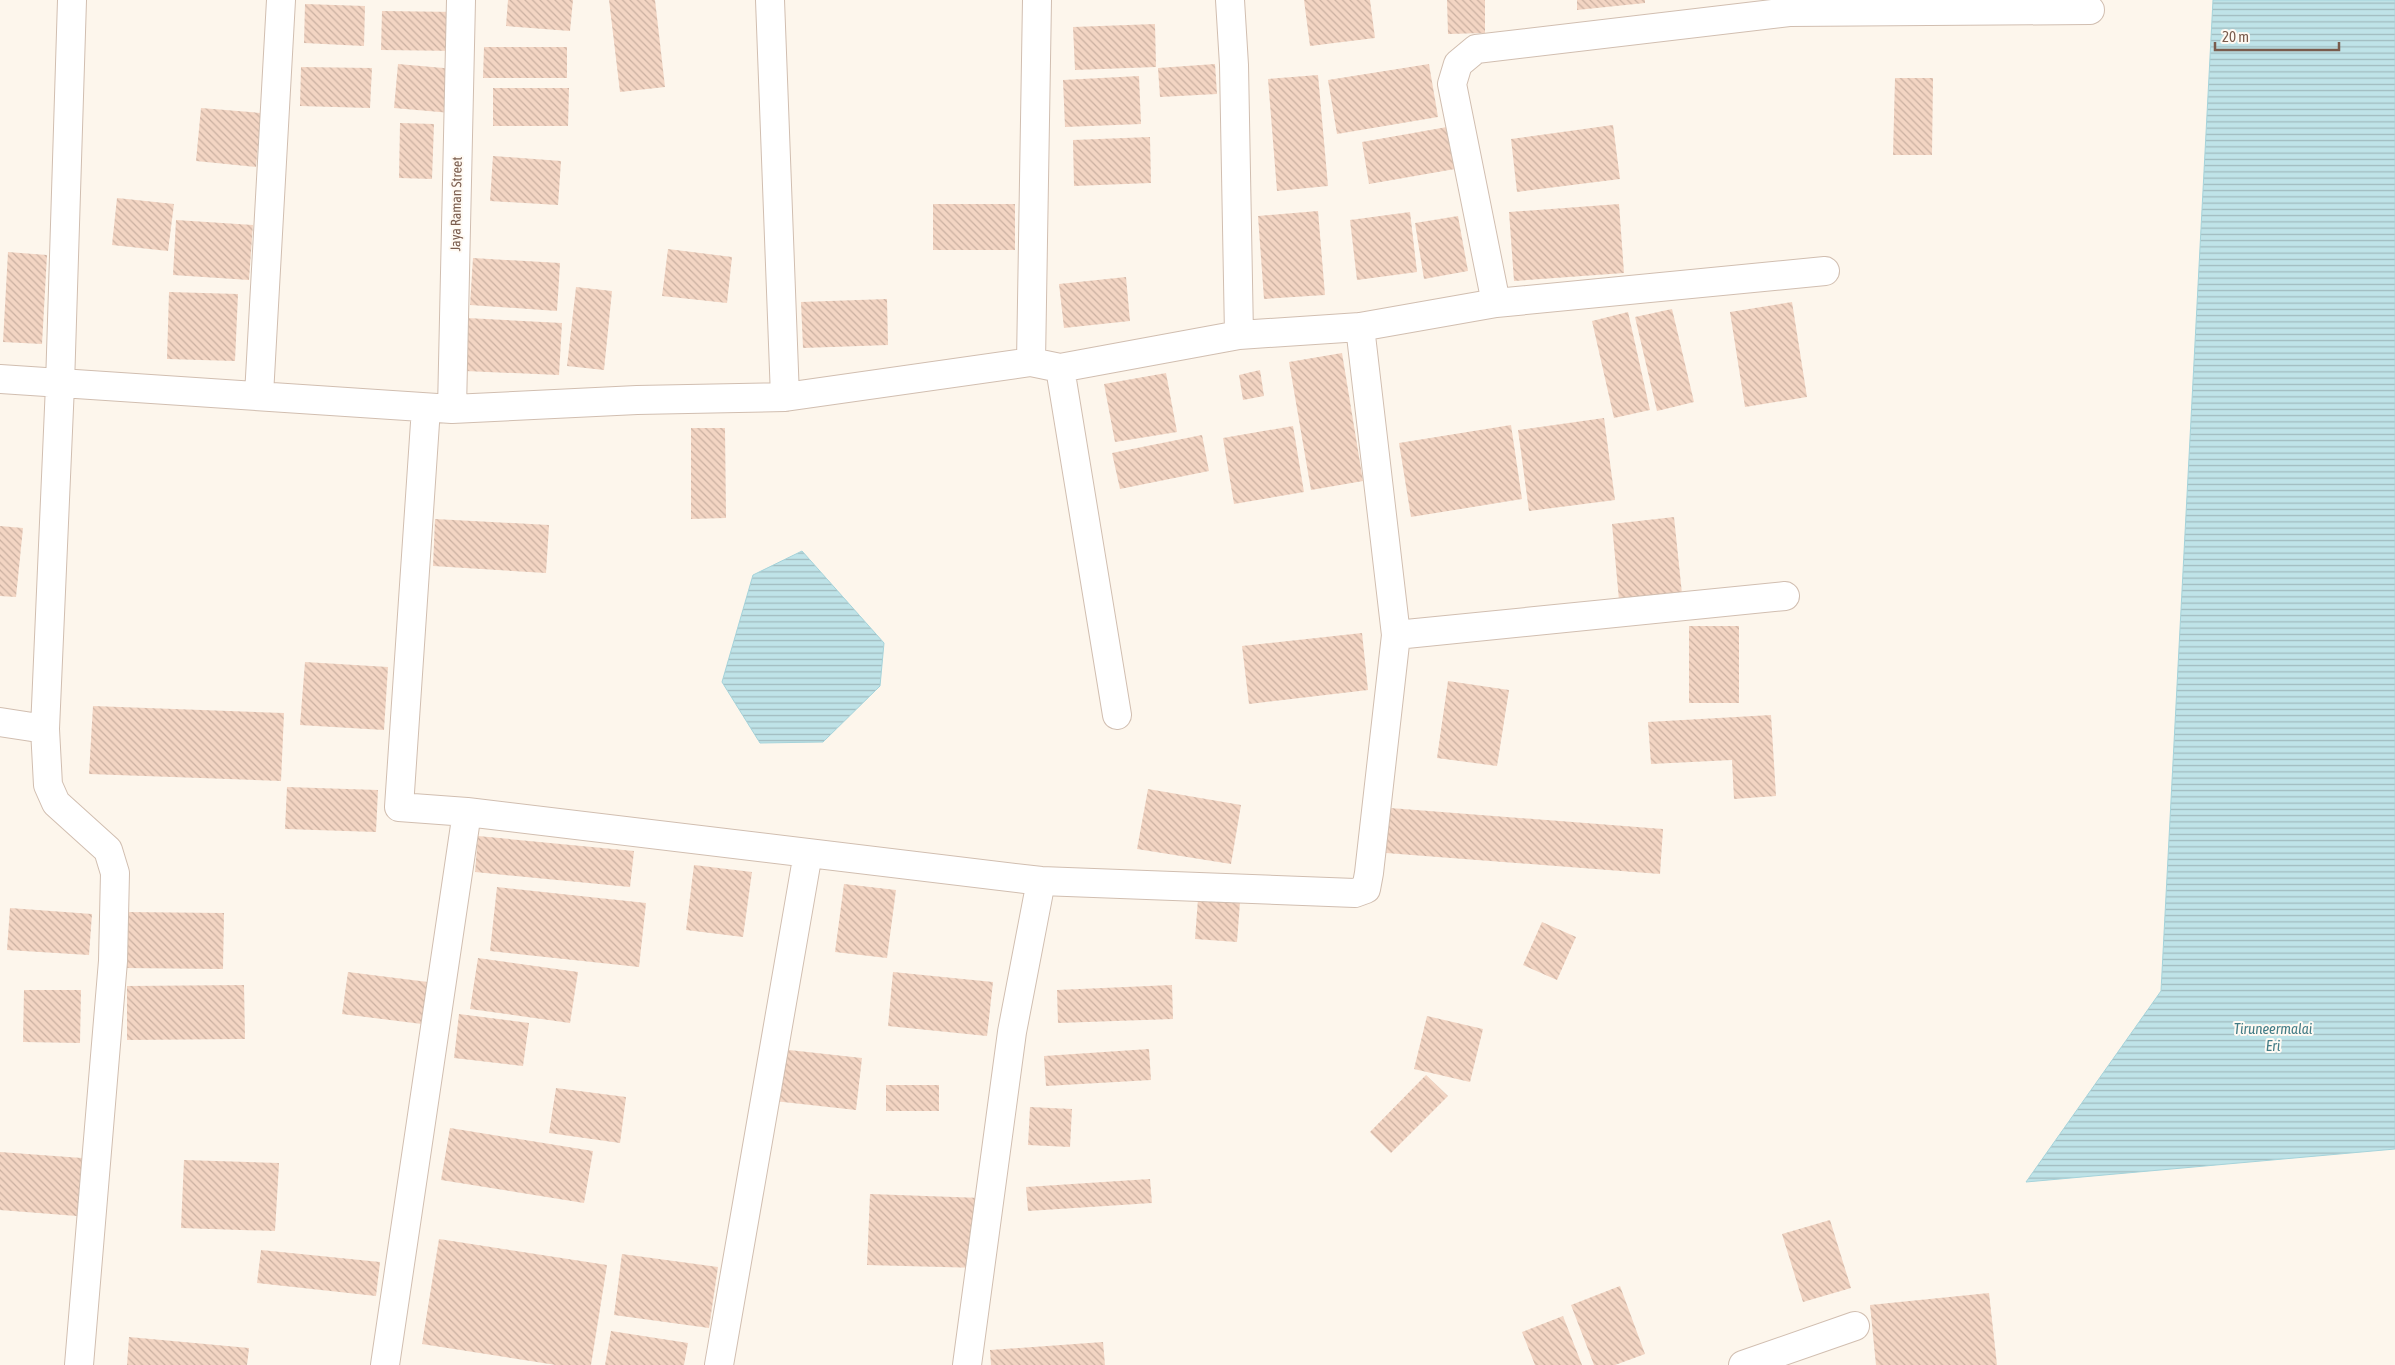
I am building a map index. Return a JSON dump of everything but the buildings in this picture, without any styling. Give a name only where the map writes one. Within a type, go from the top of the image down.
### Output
[{"type":"street","points":[[72,0],[60,385],[45,729],[48,785],[56,803],[108,850],[115,873],[113,961],[79,1365]]},
{"type":"street","points":[[259,395],[281,0]]},
{"type":"street","name":"Jaya Raman Street","points":[[461,0],[439,408],[399,807],[467,812]]},
{"type":"street","points":[[770,0],[785,397]]},
{"type":"street","points":[[1030,362],[1037,0]]},
{"type":"street","points":[[1230,0],[1234,65],[1239,335]]},
{"type":"street","points":[[1496,303],[1452,84],[1458,64],[1476,49],[1789,6],[2090,10]]},
{"type":"street","points":[[0,379],[60,385],[259,395],[439,408],[638,400],[785,397],[1030,362],[1060,368],[1239,335],[1360,327],[1496,303],[1825,271]]},
{"type":"street","points":[[385,1365],[467,812],[1041,881],[1355,893],[1366,889],[1396,635],[1360,327]]},
{"type":"street","points":[[1060,368],[1116,715]]},
{"type":"street","points":[[1396,635],[1785,596]]},
{"type":"street","points":[[0,722],[45,729]]},
{"type":"street","points":[[719,1365],[808,853]]},
{"type":"street","points":[[967,1365],[1012,1032],[1041,881]]},
{"type":"street","points":[[1743,1365],[1855,1326]]},
{"type":"water","name":"Tiruneermalai Eri","points":[[2213,0],[2395,0],[2395,1149],[2026,1182],[2161,991]]},
{"type":"water","points":[[802,551],[884,643],[880,686],[823,742],[760,743],[722,682],[753,575]]}]
